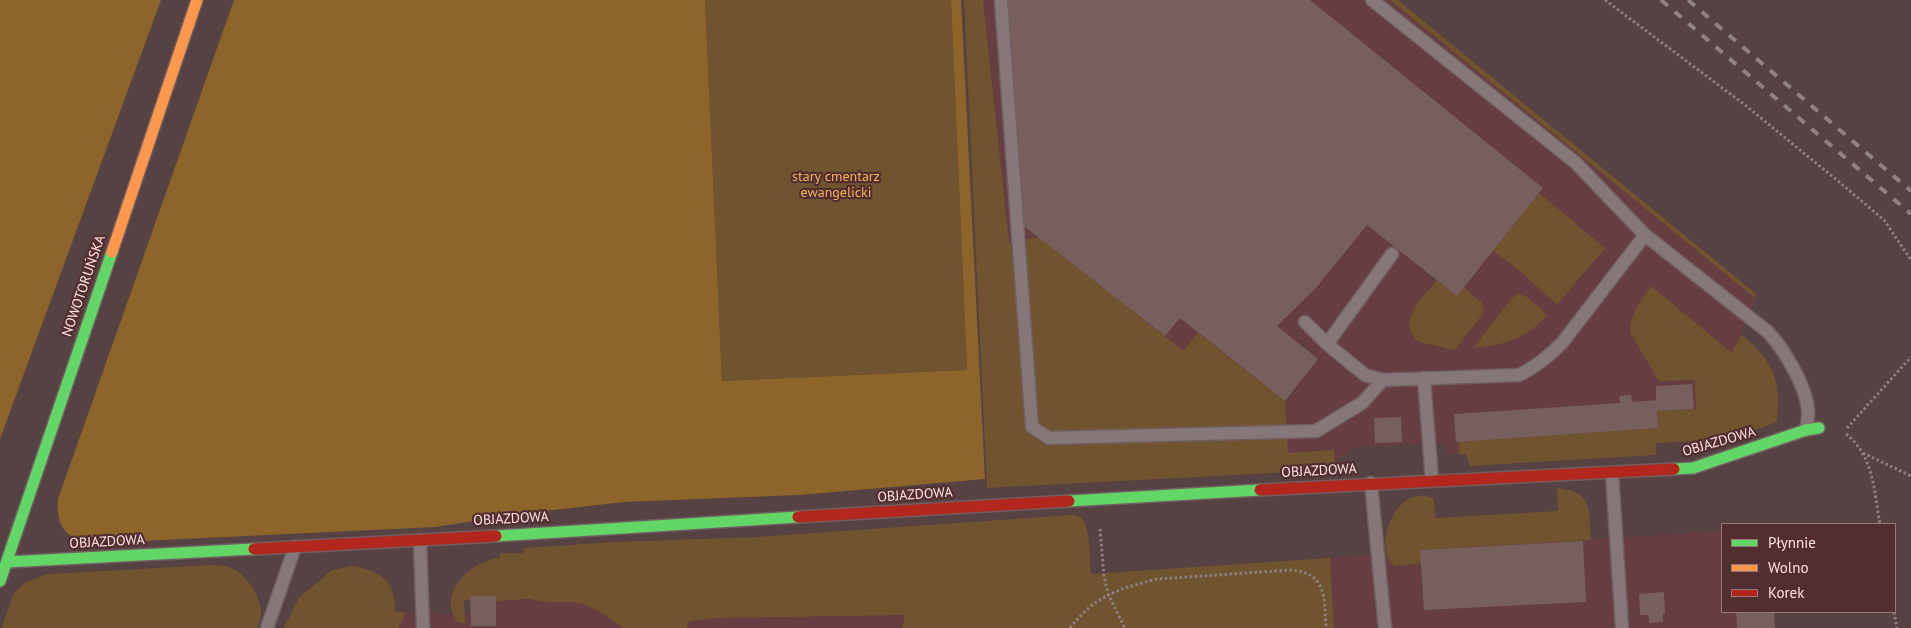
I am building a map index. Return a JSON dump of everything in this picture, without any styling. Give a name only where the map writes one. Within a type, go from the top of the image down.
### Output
[{"type":"street","name":"NOWOTORUŃSKA","points":[[0,581],[197,0]]},
{"type":"street","name":"OBJAZDOWA","points":[[7,562],[420,540],[1098,498],[1693,468],[1813,429]]},
{"type":"lane","points":[[1001,0],[1032,427],[1049,438],[1316,432],[1362,403],[1383,380]]},
{"type":"lane","points":[[1372,0],[1576,163],[1645,235],[1768,332],[1779,344],[1797,376],[1813,429]]},
{"type":"lane","points":[[1305,322],[1327,344],[1365,375],[1383,380],[1519,375],[1534,368],[1550,356],[1645,235]]},
{"type":"lane","points":[[1327,344],[1392,254]]},
{"type":"lane","points":[[1424,378],[1432,481]]},
{"type":"lane","points":[[1612,473],[1622,628]]},
{"type":"lane","points":[[1371,483],[1384,628]]},
{"type":"lane","points":[[420,540],[423,628]]},
{"type":"lane","points":[[267,628],[294,547]]},
{"type":"path","points":[[1605,0],[1745,105],[1884,220],[1911,260]]},
{"type":"path","points":[[1880,523],[1870,468],[1854,440],[1844,432],[1911,357]]},
{"type":"path","points":[[1862,452],[1911,476]]},
{"type":"path","points":[[1098,498],[1104,576],[1108,594],[1125,628]]},
{"type":"path","points":[[1070,628],[1096,601],[1108,594],[1157,579],[1291,570],[1302,571],[1313,576],[1322,586],[1326,628]]},
{"type":"path","points":[[1894,613],[1897,628]]},
{"type":"shaded area","points":[[0,0],[161,0],[0,439]]},
{"type":"shaded area","points":[[234,0],[705,0],[722,381],[967,370],[951,0],[961,0],[985,479],[799,495],[624,502],[527,513],[435,527],[120,542],[84,541],[67,533],[61,525],[58,514],[58,499]]},
{"type":"shaded area","points":[[964,0],[1398,0],[1757,294],[1698,441],[1445,454],[1445,442],[1357,447],[1334,462],[988,479]]},
{"type":"shaded area","points":[[1721,531],[1721,613],[1774,613],[1775,628],[1334,628],[1330,558],[1420,550]]},
{"type":"shaded area","points":[[958,581],[942,628],[302,628],[308,610],[470,614],[470,596],[496,601]]},
{"type":"green space","name":"stary cmentarz ewangelicki","points":[[705,0],[951,0],[967,370],[722,381]]},
{"type":"green space","points":[[964,0],[983,0],[1009,243],[1040,237],[1183,351],[1198,333],[1285,401],[1288,453],[1334,450],[1335,465],[1332,465],[1332,470],[987,488]]},
{"type":"green space","points":[[1390,0],[1398,0],[1756,294],[1755,298]]},
{"type":"green space","points":[[1539,193],[1605,248],[1557,305],[1517,268],[1493,251]]},
{"type":"green space","points":[[1437,280],[1457,296],[1464,287],[1482,303],[1484,312],[1455,350],[1419,342],[1412,334],[1410,317],[1413,310]]},
{"type":"green space","points":[[1651,286],[1732,353],[1741,334],[1752,344],[1773,372],[1778,393],[1777,422],[1701,450],[1698,441],[1656,443],[1656,455],[1470,466],[1466,454],[1459,454],[1459,441],[1658,428],[1657,411],[1696,409],[1695,380],[1659,381],[1630,333],[1634,314]]},
{"type":"green space","points":[[1519,294],[1527,297],[1547,315],[1530,331],[1514,340],[1473,348],[1512,298]]},
{"type":"green space","points":[[1557,488],[1578,493],[1587,504],[1591,540],[1421,550],[1421,563],[1395,566],[1388,557],[1387,531],[1392,518],[1400,507],[1410,499],[1421,496],[1434,499],[1435,518],[1558,511]]},
{"type":"green space","points":[[1070,515],[1078,516],[1086,525],[1091,574],[1330,558],[1334,628],[902,628],[905,615],[715,618],[689,621],[687,628],[624,628],[595,609],[583,604],[529,599],[496,601],[470,596],[470,600],[464,600],[465,624],[458,622],[452,611],[451,600],[454,590],[468,571],[489,560],[500,558],[500,553],[523,553],[524,548],[613,542],[757,537]]},
{"type":"green space","points":[[210,565],[233,569],[250,584],[260,605],[261,614],[258,628],[2,628],[12,599],[21,586],[49,574]]},
{"type":"green space","points":[[352,566],[378,574],[389,585],[395,602],[395,612],[405,612],[398,628],[284,628],[299,598],[332,570]]},
{"type":"building","points":[[1006,0],[1310,0],[1543,188],[1457,296],[1367,225],[1316,288],[1277,326],[1318,359],[1285,401],[1180,318],[1165,336],[1024,226],[1012,116]]},
{"type":"building","points":[[1692,384],[1694,409],[1657,411],[1658,428],[1456,442],[1454,414],[1620,403],[1619,396],[1631,395],[1632,402],[1656,400],[1656,386]]},
{"type":"building","points":[[1401,417],[1402,442],[1375,443],[1374,418]]},
{"type":"building","points":[[1583,541],[1586,602],[1424,610],[1420,550]]},
{"type":"building","points":[[1664,592],[1665,613],[1663,614],[1663,622],[1649,623],[1649,615],[1640,615],[1639,594]]},
{"type":"building","points":[[470,596],[496,596],[496,626],[471,626]]},
{"type":"building","points":[[1736,613],[1774,613],[1775,628],[1737,628]]},
{"type":"railway","points":[[1661,0],[1911,214]]},
{"type":"railway","points":[[1688,0],[1911,191]]},
{"type":"traffic: fast","points":[[0,581],[112,252]]},
{"type":"traffic: fast","points":[[1674,469],[1693,468],[1806,430],[1819,428]]},
{"type":"traffic: fast","points":[[1069,501],[1260,490]]},
{"type":"traffic: fast","points":[[496,536],[798,517]]},
{"type":"traffic: fast","points":[[7,562],[254,549]]},
{"type":"traffic: slow","points":[[112,252],[197,0]]},
{"type":"traffic: jam","points":[[1260,490],[1674,469]]},
{"type":"traffic: jam","points":[[798,517],[1069,501]]},
{"type":"traffic: jam","points":[[254,549],[496,536]]}]
